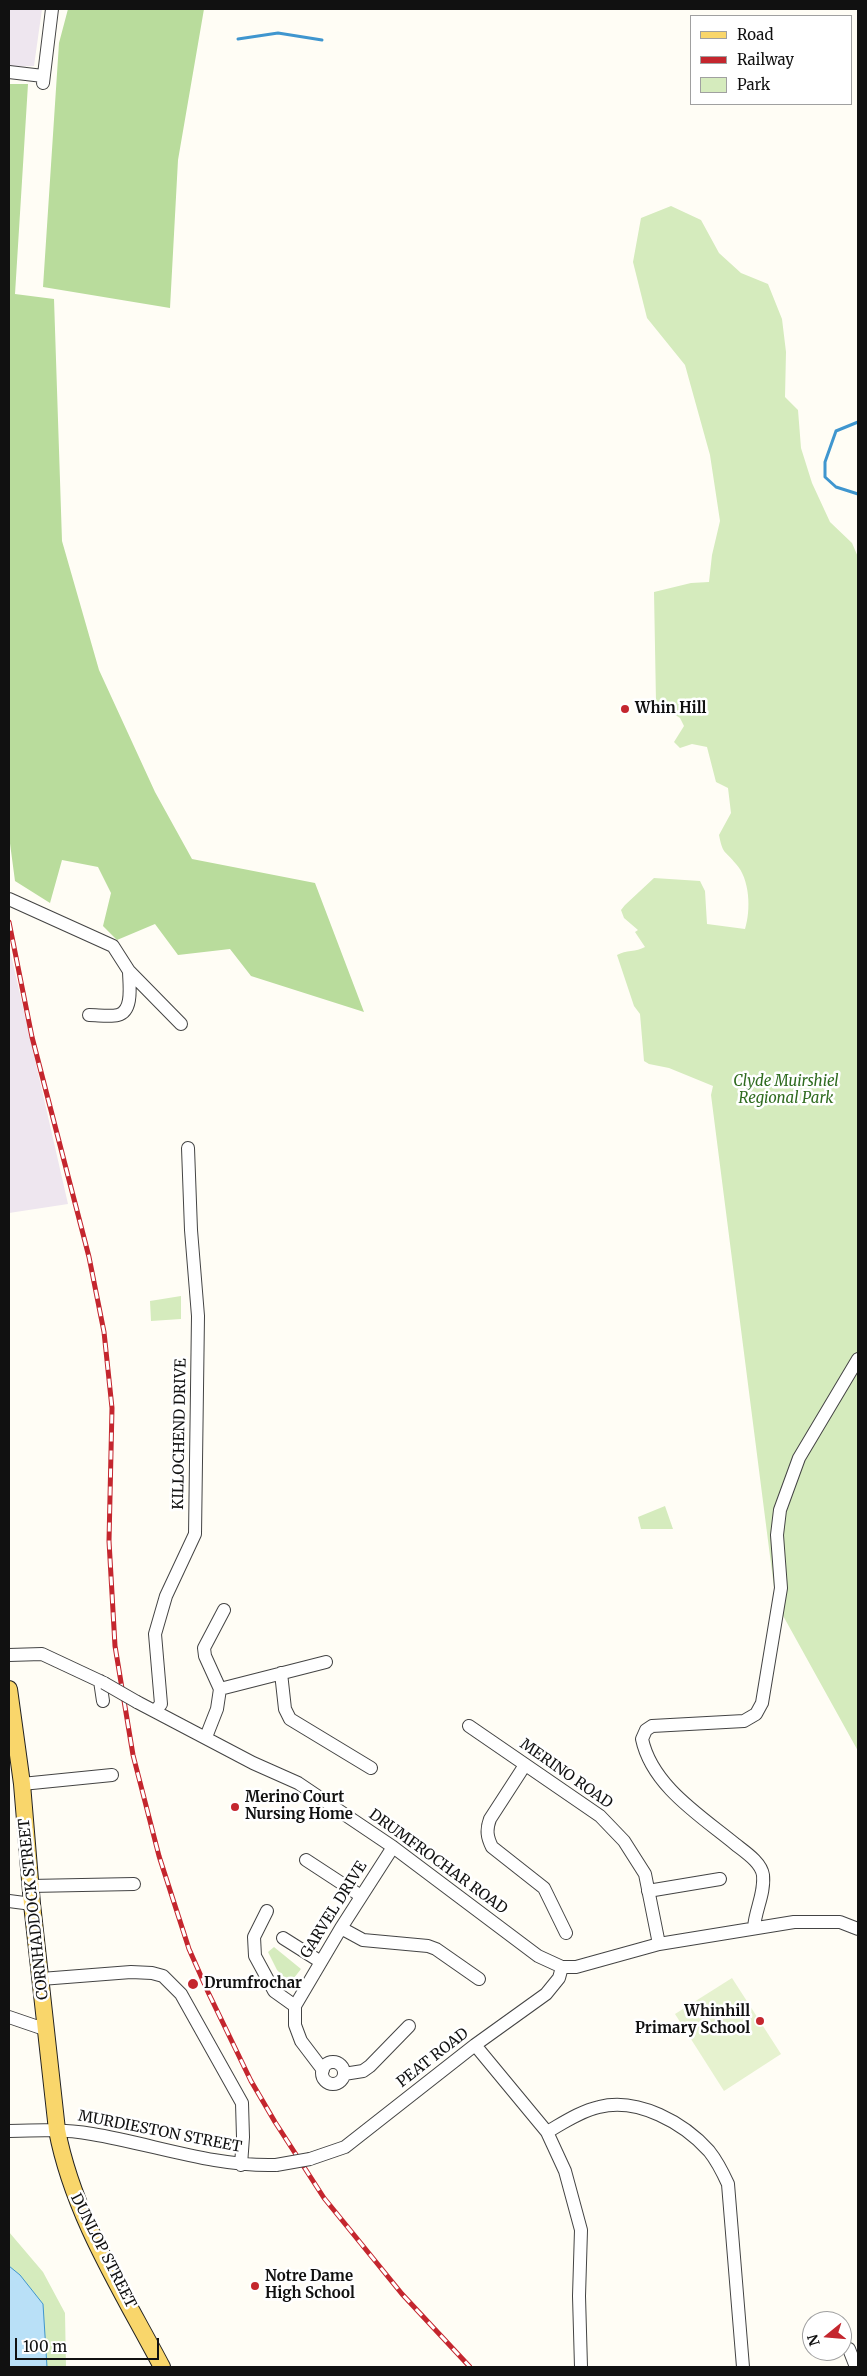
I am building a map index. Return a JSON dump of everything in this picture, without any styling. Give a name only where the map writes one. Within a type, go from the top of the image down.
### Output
[{"type":"main road","name":"CORNHADDOCK STREET","points":[[9,1689],[22,1784],[30,1886],[47,2030],[56,2130]]},
{"type":"main road","name":"DUNLOP STREET","points":[[56,2130],[69,2183],[80,2209],[162,2367]]},
{"type":"street","points":[[9,72],[43,79],[52,9]]},
{"type":"street","points":[[9,899],[113,946],[129,971],[181,1024]]},
{"type":"street","points":[[90,1015],[119,1015],[123,1012],[129,1003],[129,971]]},
{"type":"street","name":"KILLOCHEND DRIVE","points":[[155,1711],[162,1704],[155,1634],[166,1596],[195,1534],[198,1316],[191,1230],[188,1148]]},
{"type":"street","points":[[754,1928],[754,1915],[762,1895],[763,1874],[753,1859],[675,1794],[653,1766],[642,1740],[646,1730],[652,1726],[744,1721],[756,1714],[762,1703],[781,1588],[777,1535],[780,1510],[799,1458],[858,1359]]},
{"type":"street","points":[[206,1737],[217,1709],[220,1689],[205,1656],[204,1648],[224,1610]]},
{"type":"street","name":"DRUMFROCHAR ROAD","points":[[9,1655],[42,1654],[102,1682],[253,1763],[298,1783],[393,1847],[538,1956],[562,1967]]},
{"type":"street","points":[[220,1689],[326,1662]]},
{"type":"street","points":[[281,1673],[285,1709],[290,1719],[372,1768]]},
{"type":"street","points":[[102,1682],[102,1701]]},
{"type":"street","name":"MERINO ROAD","points":[[469,1726],[600,1816],[624,1841],[645,1874],[659,1944]]},
{"type":"street","points":[[525,1765],[490,1819],[487,1828],[488,1839],[492,1847],[544,1888],[566,1933]]},
{"type":"street","points":[[22,1784],[112,1775]]},
{"type":"street","name":"GARVEL DRIVE","points":[[295,2006],[341,1928],[393,1847]]},
{"type":"street","points":[[306,1860],[361,1896]]},
{"type":"street","points":[[648,1891],[720,1879]]},
{"type":"street","points":[[30,1886],[134,1884]]},
{"type":"street","points":[[9,1901],[32,1904]]},
{"type":"street","points":[[267,1911],[254,1937],[255,1956],[274,1991],[295,2006],[295,2025],[301,2041],[323,2070],[324,2079],[332,2084],[340,2082],[344,2074],[362,2071],[370,2066],[409,2026]]},
{"type":"street","points":[[562,1967],[576,1967],[659,1944],[794,1922],[840,1922],[858,1929]]},
{"type":"street","points":[[341,1928],[363,1940],[428,1946],[436,1949],[479,1979]]},
{"type":"street","points":[[282,1938],[321,1962]]},
{"type":"street","name":"PEAT ROAD","points":[[276,2165],[310,2159],[345,2146],[475,2045],[546,1994],[559,1978],[562,1967]]},
{"type":"street","points":[[41,1979],[131,1972],[145,1972],[163,1976],[182,1994],[242,2103],[243,2137],[241,2165]]},
{"type":"street","points":[[9,2016],[47,2030]]},
{"type":"street","points":[[475,2045],[547,2132],[565,2171],[581,2230],[579,2296],[581,2367]]},
{"type":"street","points":[[547,2132],[600,2106],[624,2106],[647,2109],[682,2128],[708,2150],[728,2184],[743,2367]]},
{"type":"street","name":"MURDIESTON STREET","points":[[9,2131],[56,2130],[91,2133],[241,2165],[276,2165]]},
{"type":"shaded area","points":[[9,9],[42,9],[34,66],[9,67]]},
{"type":"shaded area","points":[[9,946],[68,1204],[9,1213]]},
{"type":"green space","points":[[68,9],[204,9],[178,160],[170,308],[43,287],[59,43]]},
{"type":"green space","points":[[9,84],[28,84],[15,294],[54,299],[62,541],[99,670],[155,792],[192,859],[315,883],[364,1012],[251,976],[230,949],[178,955],[155,924],[117,940],[103,926],[111,893],[98,867],[62,860],[50,903],[15,881],[9,836]]},
{"type":"green space","name":"Clyde Muirshiel Regional Park","points":[[671,206],[701,220],[719,253],[741,273],[768,284],[782,319],[786,352],[785,397],[798,410],[801,448],[812,483],[830,522],[852,543],[858,557],[858,1751],[776,1603],[711,1095],[713,1086],[669,1068],[649,1064],[644,1061],[640,1014],[634,1006],[617,955],[645,947],[635,932],[638,930],[624,918],[621,910],[654,878],[700,881],[705,891],[707,924],[745,929],[748,913],[747,886],[741,870],[724,851],[719,835],[731,813],[728,788],[716,782],[707,747],[692,744],[680,748],[674,742],[684,726],[680,718],[656,702],[654,592],[691,583],[709,582],[712,555],[720,521],[710,455],[685,365],[647,318],[633,262],[641,218]]},
{"type":"green space","points":[[181,1296],[181,1319],[151,1321],[150,1301]]},
{"type":"green space","points":[[665,1506],[673,1529],[641,1529],[638,1517]]},
{"type":"green space","points":[[274,1947],[301,1969],[290,1983],[277,1970],[268,1952]]},
{"type":"green space","points":[[732,1978],[781,2054],[724,2091],[675,2014]]},
{"type":"green space","points":[[9,2232],[43,2272],[65,2313],[66,2367],[9,2367]]},
{"type":"water","points":[[9,2266],[20,2275],[43,2304],[47,2367],[9,2367]]},
{"type":"waterway","points":[[238,39],[278,33],[322,40]]},
{"type":"waterway","points":[[858,422],[836,431],[825,462],[825,477],[836,487],[858,494]]},
{"type":"railway","points":[[9,922],[32,1037],[89,1257],[104,1332],[112,1408],[109,1541],[115,1646],[133,1755],[159,1856],[189,1949],[251,2081],[275,2122],[324,2198],[402,2294],[470,2367]]},
{"type":"place","name":"Whin Hill","points":[[625,709]]},
{"type":"place","name":"Merino Court Nursing Home","points":[[235,1807]]},
{"type":"place","name":"Drumfrochar","points":[[193,1984]]},
{"type":"place","name":"Whinhill Primary School","points":[[760,2021]]},
{"type":"place","name":"Notre Dame High School","points":[[255,2286]]}]
